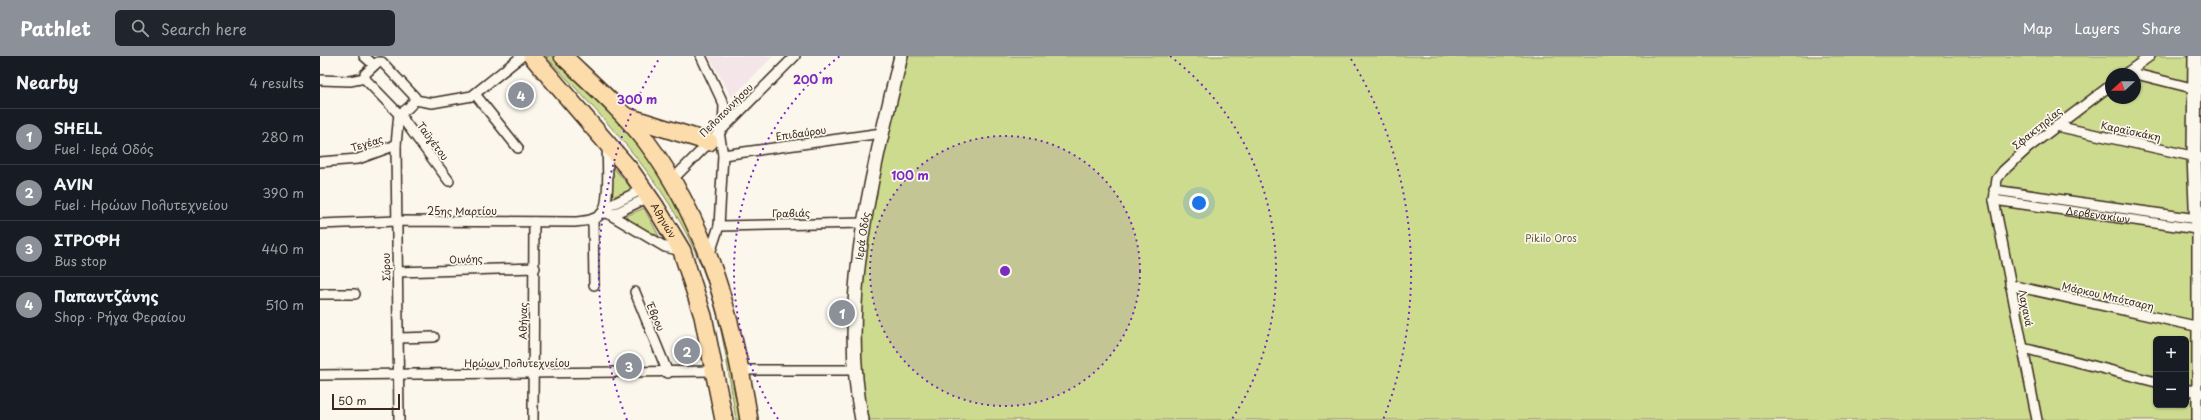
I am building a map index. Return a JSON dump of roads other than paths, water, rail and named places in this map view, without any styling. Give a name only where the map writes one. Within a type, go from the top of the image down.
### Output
[{"type":"highway","name":"Αθηνών","points":[[532,56],[606,142],[646,193],[682,251],[702,310],[724,420]]},
{"type":"highway","points":[[563,56],[625,116],[645,140],[672,180],[709,256],[728,313],[749,420]]},
{"type":"highway","points":[[625,116],[717,134]]},
{"type":"main road","name":"Ιερά Οδός","points":[[862,420],[854,370],[858,284],[864,223],[882,133],[902,56]]},
{"type":"main road","points":[[2195,56],[2198,89],[2199,224]]},
{"type":"street","points":[[364,56],[374,65]]},
{"type":"street","points":[[415,100],[432,103],[475,94],[522,56]]},
{"type":"street","points":[[701,56],[724,105],[717,134],[723,155],[718,226],[709,256]]},
{"type":"street","name":"Πελοποννήσου","points":[[672,180],[795,56]]},
{"type":"street","points":[[2134,68],[2150,56]]},
{"type":"street","points":[[320,80],[350,81],[365,78],[365,74],[374,65],[378,62],[382,62],[414,96],[415,100]]},
{"type":"street","points":[[2141,76],[2198,89]]},
{"type":"street","name":"Ταϋγέτου","points":[[365,78],[400,113],[405,122],[449,181]]},
{"type":"street","name":"Σφακτηρίας","points":[[1994,200],[1994,190],[1997,179],[2003,171],[2028,148],[2105,89]]},
{"type":"street","points":[[475,94],[518,148]]},
{"type":"street","points":[[400,113],[415,100]]},
{"type":"street","name":"Σύρου","points":[[399,420],[396,145],[400,113]]},
{"type":"street","name":"Καραϊσκάκη","points":[[2056,126],[2198,157]]},
{"type":"street","name":"Επιδαύρου","points":[[723,155],[882,133]]},
{"type":"street","points":[[606,142],[606,214],[665,247],[682,251]]},
{"type":"street","name":"Τεγέας","points":[[320,162],[358,159],[396,145]]},
{"type":"street","name":"Δερβενακίων","points":[[1994,190],[2199,224]]},
{"type":"street","name":"25ης Μαρτίου","points":[[320,224],[397,221],[575,222],[593,219],[606,214],[611,205],[646,193]]},
{"type":"street","name":"Δερβενακίων","points":[[1994,200],[2199,224]]},
{"type":"street","name":"Λαχανά","points":[[1994,200],[2010,285],[2039,419]]},
{"type":"street","points":[[593,219],[594,285]]},
{"type":"street","name":"Αθήνας","points":[[533,420],[535,268],[534,222]]},
{"type":"street","name":"Γραβιάς","points":[[718,226],[864,223]]},
{"type":"street","points":[[2197,420],[2199,393],[2199,224]]},
{"type":"street","name":"Οινόης","points":[[397,272],[535,268]]},
{"type":"street","name":"Μάρκου Μπότσαρη","points":[[2010,285],[2198,327]]},
{"type":"street","name":"Έβρου","points":[[635,292],[668,373]]},
{"type":"street","points":[[320,294],[355,294]]},
{"type":"street","points":[[398,338],[434,337]]},
{"type":"street","points":[[2023,348],[2153,381]]},
{"type":"street","points":[[740,370],[854,370]]},
{"type":"street","name":"Ηρώων Πολυτεχνείου","points":[[320,375],[668,373],[715,371]]},
{"type":"street","points":[[2189,391],[2199,393]]},
{"type":"place","name":"Παπαντζάνης","points":[[521,95]]},
{"type":"place","name":"SHELL","points":[[842,313]]},
{"type":"place","name":"AVIN","points":[[687,351]]},
{"type":"place","name":"ΣΤΡΟΦΗ","points":[[629,366]]},
{"type":"park label","name":"Pikilo Oros","points":[[1551,238]]}]
